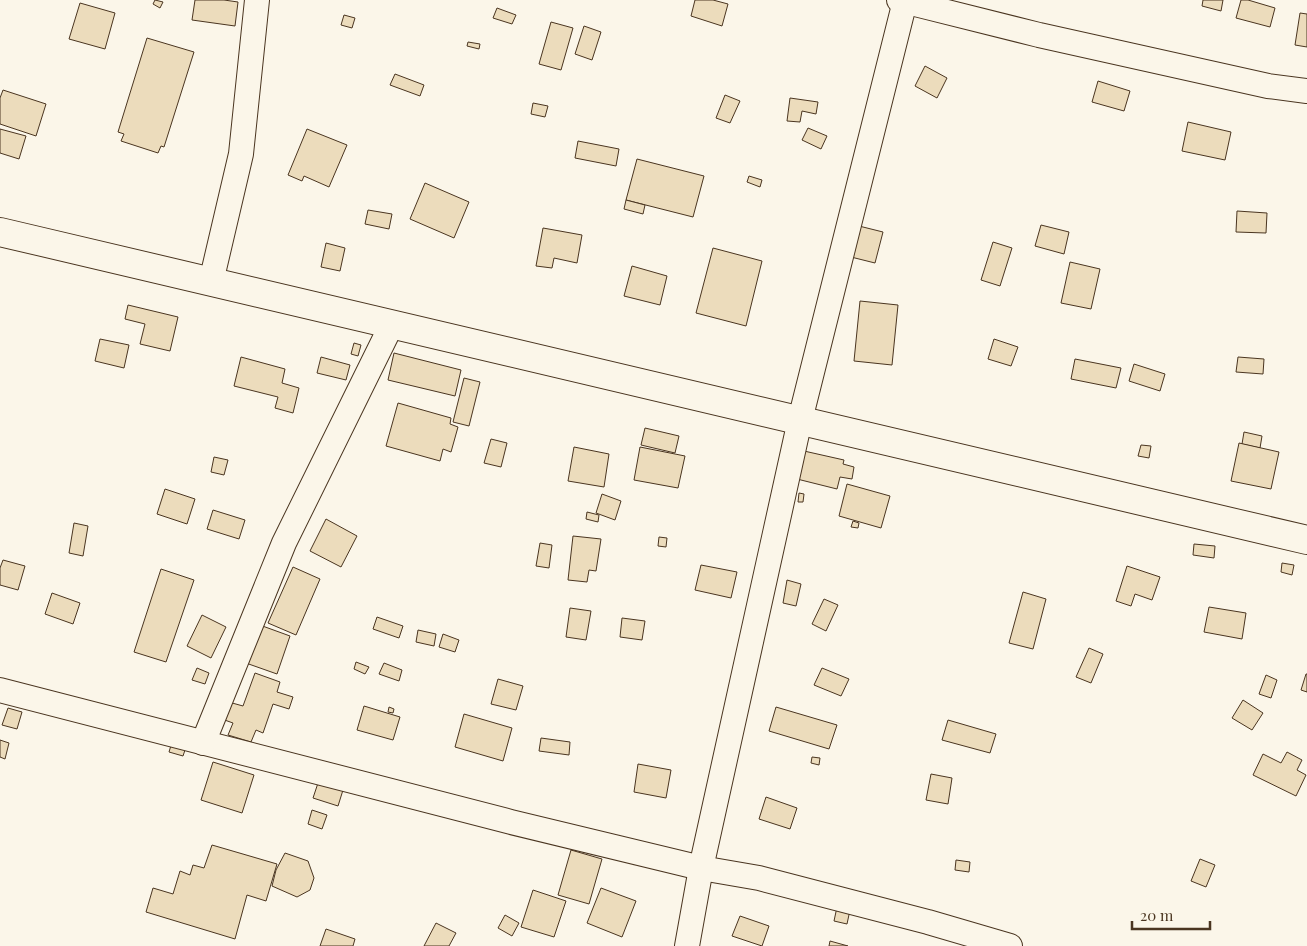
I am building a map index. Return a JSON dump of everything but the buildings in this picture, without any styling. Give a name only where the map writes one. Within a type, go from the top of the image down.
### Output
[{"type":"main road","points":[[0,232],[1307,540]]},
{"type":"street","points":[[211,282],[241,154],[257,0]]},
{"type":"street","points":[[687,946],[701,868],[800,420],[902,1],[1039,35],[1268,86],[1307,91]]},
{"type":"street","points":[[203,744],[284,543],[392,324]]},
{"type":"street","points":[[0,690],[510,822],[701,868],[759,878],[928,922],[1010,946]]}]
